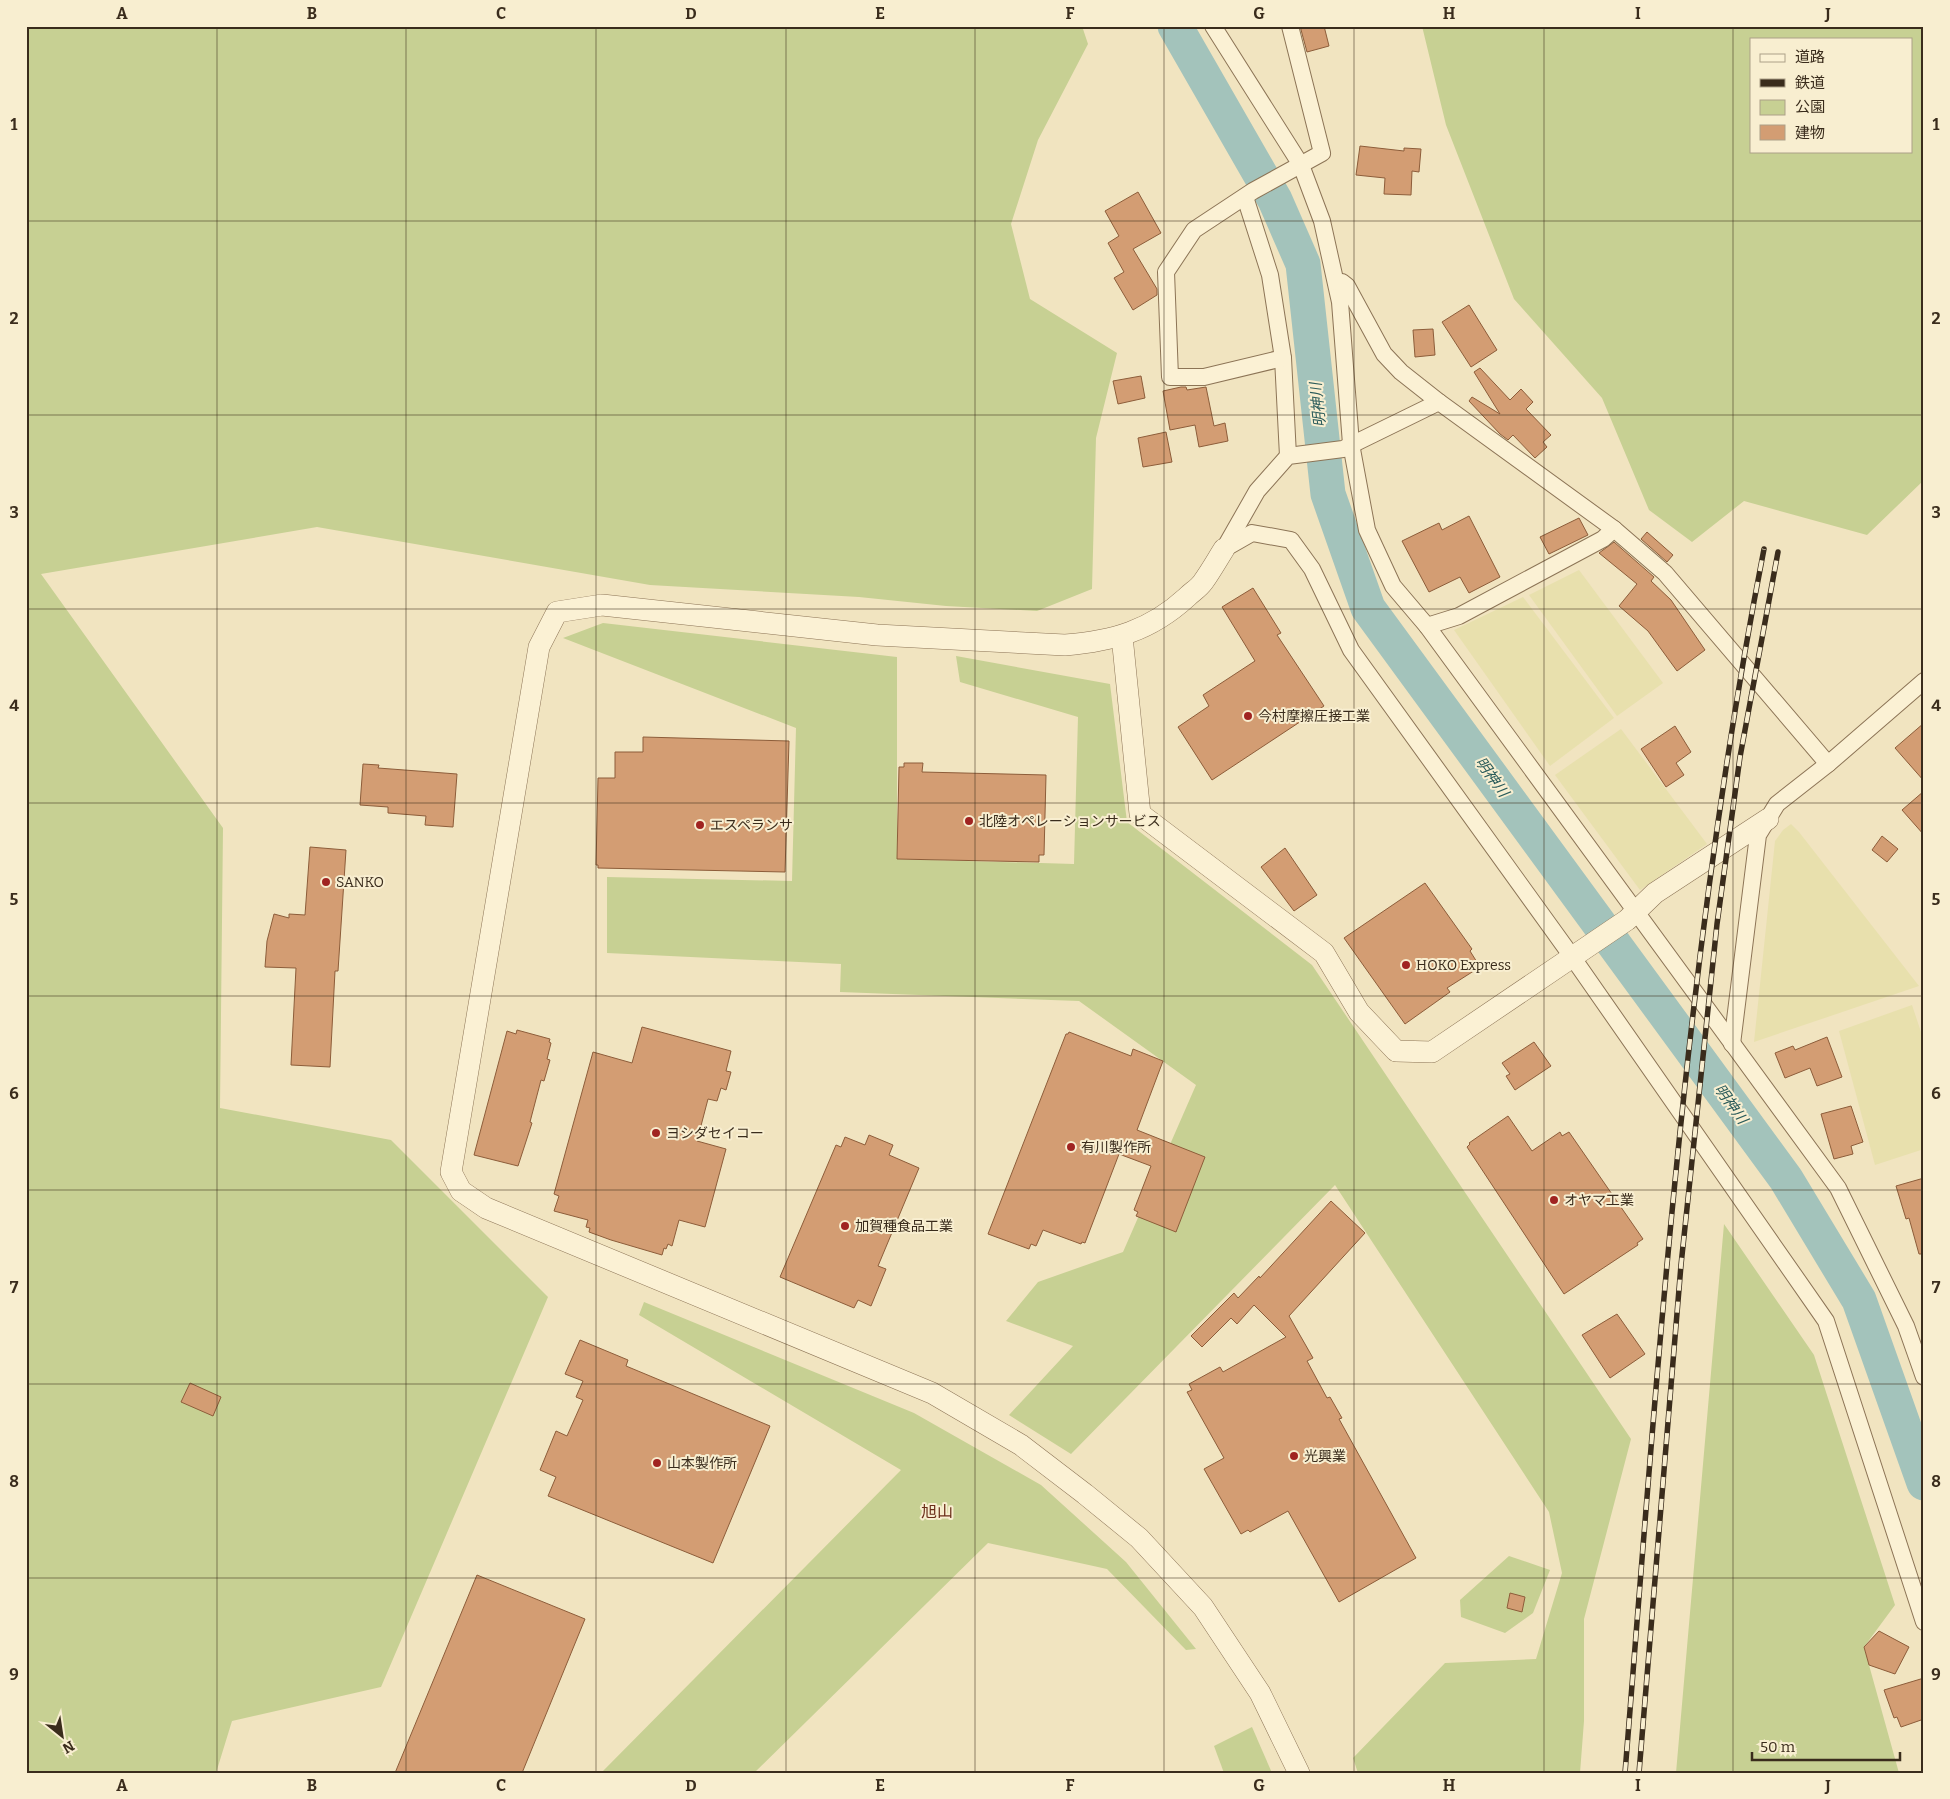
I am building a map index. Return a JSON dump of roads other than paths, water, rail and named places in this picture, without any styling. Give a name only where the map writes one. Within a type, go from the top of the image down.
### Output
[{"type":"street","points":[[1213,26],[1301,165],[1322,221],[1340,302],[1347,446],[1367,530],[1393,586],[1427,626],[1631,916],[1732,1044],[1838,1188],[1906,1326],[1924,1377]]},
{"type":"street","points":[[1283,358],[1204,378],[1170,377],[1166,272],[1194,230],[1284,172],[1322,153],[1290,26]]},
{"type":"street","points":[[1249,194],[1270,275],[1283,358],[1288,456]]},
{"type":"street","points":[[1336,282],[1342,282],[1347,286],[1384,354],[1401,372],[1439,402],[1614,528],[1665,573],[1828,764]]},
{"type":"street","points":[[1299,1773],[1260,1693],[1203,1607],[1139,1538],[1086,1494],[1021,1445],[932,1393],[486,1208],[462,1191],[450,1172],[539,647],[557,612],[602,604],[877,635],[1065,645],[1088,643],[1122,636],[1150,625],[1173,610],[1202,583],[1257,491],[1288,456],[1347,446],[1439,402]]},
{"type":"street","points":[[1427,626],[1459,616],[1603,539],[1614,528]]},
{"type":"street","points":[[1224,549],[1252,532],[1291,540],[1312,569],[1351,650],[1580,953],[1826,1321],[1924,1622]]},
{"type":"street","points":[[1122,636],[1140,814],[1324,953],[1360,1012],[1396,1051],[1432,1052],[1580,953],[1631,916],[1655,894],[1768,819]]},
{"type":"street","points":[[1732,1044],[1758,835],[1777,804],[1828,764],[1924,681]]},
{"type":"waterway","name":"明神川","points":[[1175,26],[1275,200],[1303,264],[1328,494],[1368,608],[1786,1179],[1859,1300],[1924,1483]]},
{"type":"railway","points":[[1625,1773],[1663,1312],[1694,1006],[1714,853],[1737,701],[1764,549]]},
{"type":"railway","points":[[1639,1773],[1681,1265],[1717,924],[1740,757],[1778,552]]},
{"type":"place","name":"今村摩擦圧接工業","points":[[1248,716]]},
{"type":"place","name":"北陸オペレーションサービス","points":[[969,821]]},
{"type":"place","name":"エスペランサ","points":[[700,825]]},
{"type":"place","name":"SANKO","points":[[326,882]]},
{"type":"place","name":"HOKO Express","points":[[1406,965]]},
{"type":"place","name":"ヨシダセイコー","points":[[656,1133]]},
{"type":"place","name":"有川製作所","points":[[1071,1147]]},
{"type":"place","name":"オヤマ工業","points":[[1554,1200]]},
{"type":"place","name":"加賀種食品工業","points":[[845,1226]]},
{"type":"place","name":"光興業","points":[[1294,1456]]},
{"type":"place","name":"山本製作所","points":[[657,1463]]},
{"type":"district","name":"旭山","points":[[937,1511]]}]
